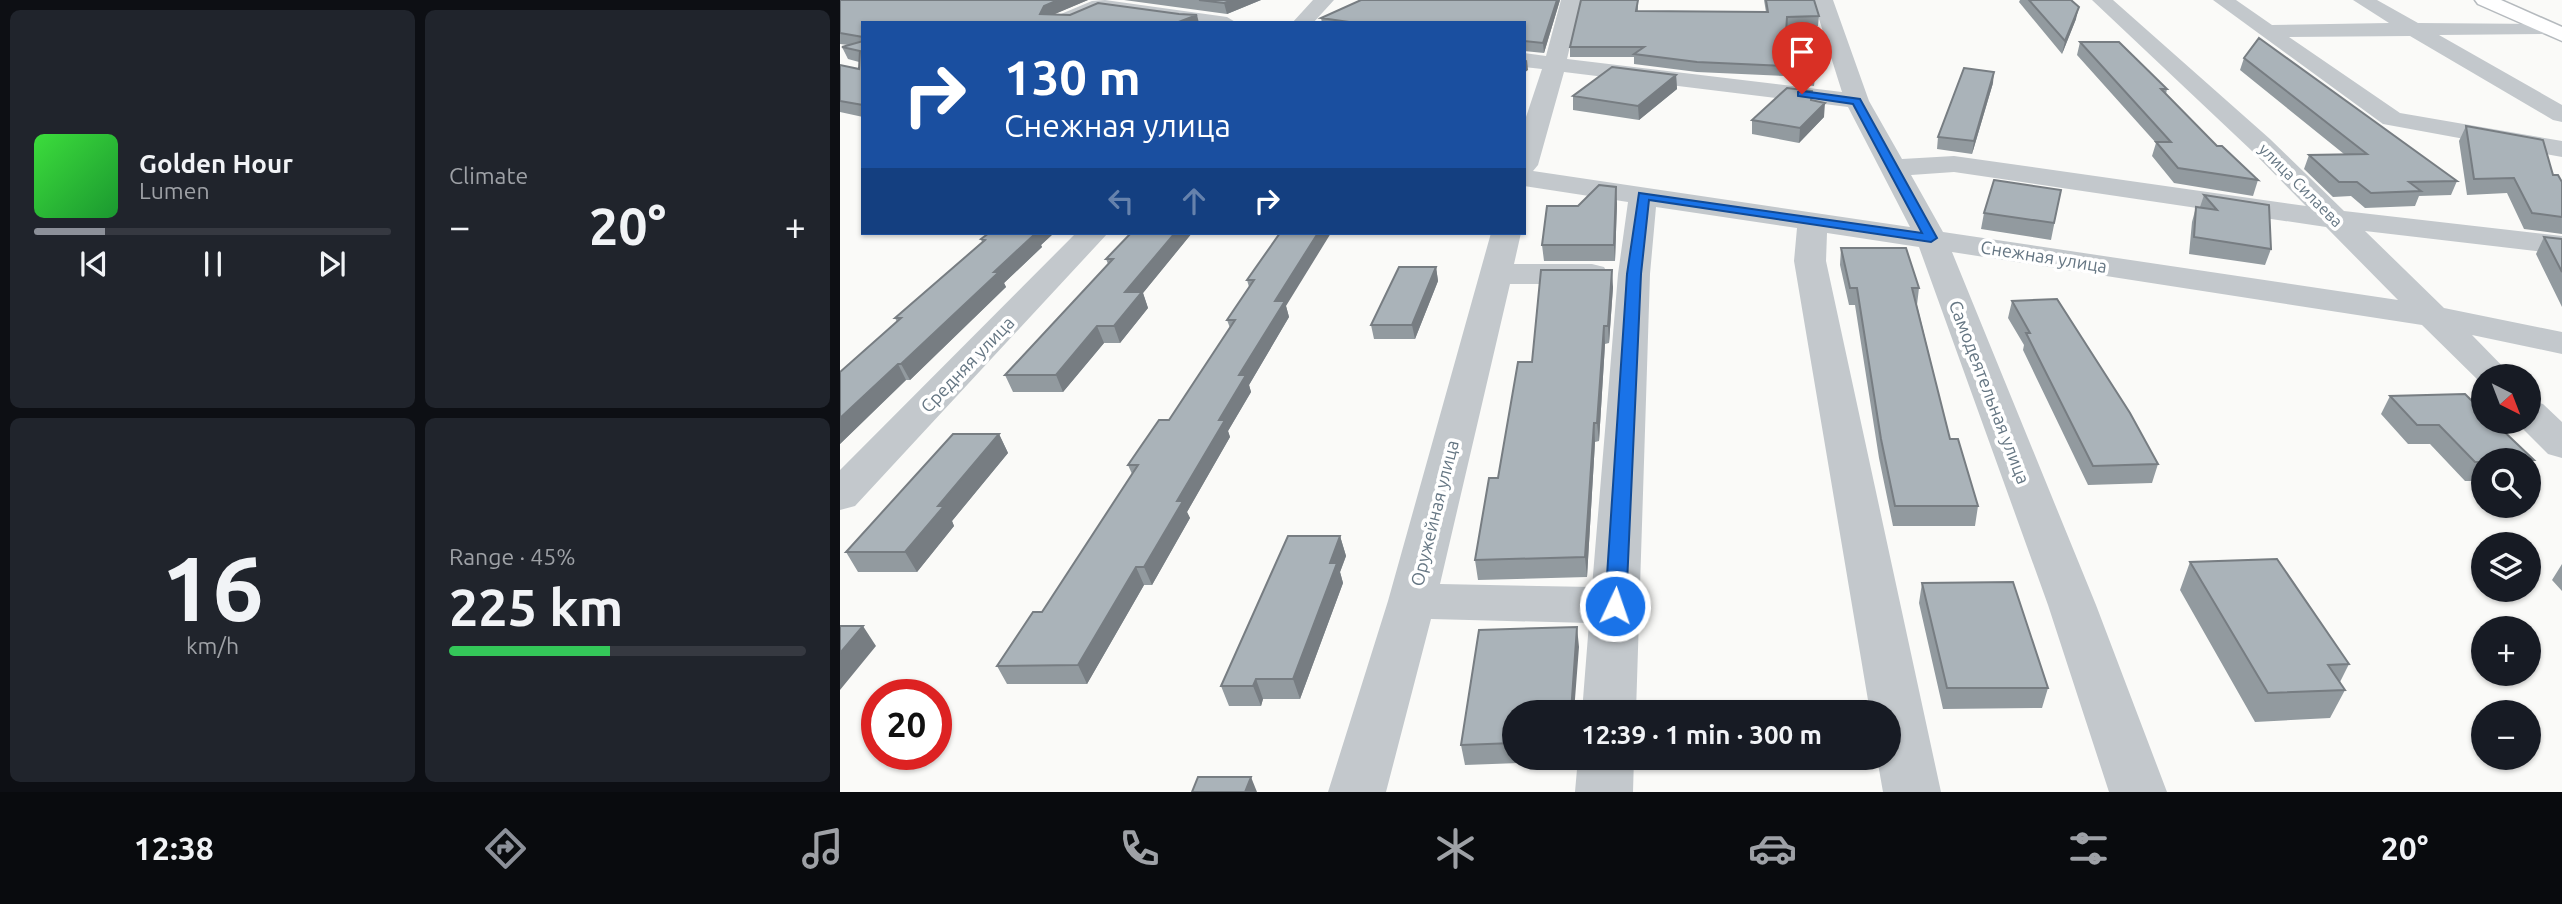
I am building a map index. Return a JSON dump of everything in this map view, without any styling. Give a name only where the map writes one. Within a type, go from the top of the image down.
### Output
[{"type":"main road","points":[[2485,0],[2554,32]]},
{"type":"street","points":[[1072,0],[1213,21]]},
{"type":"street","points":[[1304,21],[1324,0]]},
{"type":"street","points":[[1526,157],[1571,0]]},
{"type":"street","name":"Самодеятельная улица","points":[[1823,0],[1857,101],[1931,238],[2072,605],[2138,792]]},
{"type":"street","name":"улица Силаева","points":[[2102,0],[2261,145],[2481,364]]},
{"type":"street","points":[[2223,0],[2392,119],[2562,149]]},
{"type":"street","points":[[2363,0],[2562,115]]},
{"type":"street","points":[[1061,21],[1099,5]]},
{"type":"street","points":[[2266,31],[2412,28],[2554,32]]},
{"type":"street","points":[[1526,60],[1857,101]]},
{"type":"street","points":[[1895,168],[1954,164],[2335,219],[2562,245]]},
{"type":"street","name":"Снежная улица","points":[[1526,178],[2433,316],[2562,343]]},
{"type":"street","points":[[1610,700],[1634,274],[1643,196]]},
{"type":"street","points":[[1813,221],[1810,261],[1912,792]]},
{"type":"street","name":"Средняя улица","points":[[840,496],[1091,235]]},
{"type":"street","name":"Оружейная улица","points":[[1357,792],[1412,601],[1506,235]]},
{"type":"street","points":[[1496,274],[1634,274]]},
{"type":"street","points":[[2541,424],[2562,445]]},
{"type":"street","points":[[1412,601],[1615,606]]},
{"type":"street","points":[[1604,792],[1605,770]]},
{"type":"building","points":[[840,0],[1058,0],[1044,6],[1040,14],[1070,15],[1098,3],[1197,15],[1181,21],[861,21],[861,37],[840,33]]},
{"type":"building","points":[[1199,0],[1233,0],[1224,3]]},
{"type":"building","points":[[1361,0],[1557,0],[1543,43],[1526,41],[1526,21],[1342,21],[1321,18]]},
{"type":"building","points":[[1581,0],[1638,0],[1636,11],[1768,12],[1766,0],[1814,0],[1819,16],[1787,17],[1784,66],[1697,62],[1634,54],[1644,47],[1570,47]]},
{"type":"building","points":[[2029,0],[2071,0],[2079,7],[2065,41]]},
{"type":"building","points":[[2259,38],[2457,181],[2409,182],[2421,191],[2371,193],[2357,182],[2339,182],[2309,155],[2367,154],[2244,58]]},
{"type":"building","points":[[861,42],[861,105],[840,101],[840,65],[859,69],[860,51],[842,47]]},
{"type":"building","points":[[2080,42],[2119,42],[2167,89],[2161,89],[2217,146],[2222,146],[2258,180],[2178,168],[2156,142],[2171,142]]},
{"type":"building","points":[[1612,67],[1676,75],[1638,106],[1573,96]]},
{"type":"building","points":[[1816,68],[1814,79],[1805,78]]},
{"type":"building","points":[[1964,68],[1994,72],[1974,141],[1938,137]]},
{"type":"building","points":[[1787,88],[1812,91],[1811,100],[1825,103],[1800,128],[1752,120]]},
{"type":"building","points":[[2466,126],[2543,140],[2553,175],[2558,175],[2562,182],[2562,217],[2532,213],[2514,178],[2474,179]]},
{"type":"building","points":[[1994,180],[2061,190],[2054,223],[1984,213]]},
{"type":"building","points":[[1599,185],[1616,187],[1614,245],[1542,245],[1547,206],[1578,206]]},
{"type":"building","points":[[2204,195],[2269,205],[2271,249],[2194,237],[2196,207],[2217,210]]},
{"type":"building","points":[[986,235],[1034,235],[994,272],[999,272],[840,418],[840,372],[901,318],[895,318],[985,240],[981,239]]},
{"type":"building","points":[[1129,235],[1173,235],[1125,292],[1142,292],[1114,326],[1097,326],[1056,375],[1005,375],[1113,259],[1106,259]]},
{"type":"building","points":[[1279,235],[1317,235],[1275,301],[1285,301],[1239,375],[1246,375],[1219,420],[1225,420],[1177,501],[1183,501],[1144,567],[1136,567],[1078,665],[997,666],[1033,612],[1042,612],[1138,465],[1128,465],[1159,420],[1169,420],[1235,320],[1227,320],[1254,280],[1247,280]]},
{"type":"building","points":[[2544,237],[2562,239],[2562,272]]},
{"type":"building","points":[[1841,248],[1906,248],[1919,288],[1912,288],[1950,439],[1958,439],[1978,506],[1895,506],[1881,439],[1857,288],[1850,288]]},
{"type":"building","points":[[1399,267],[1436,267],[1412,325],[1371,325]]},
{"type":"building","points":[[1541,270],[1612,270],[1608,326],[1604,326],[1597,423],[1594,423],[1585,557],[1475,560],[1489,478],[1498,478],[1518,362],[1532,362]]},
{"type":"building","points":[[2057,299],[2130,413],[2158,464],[2093,466],[2012,301]]},
{"type":"building","points":[[2465,394],[2471,400],[2471,434],[2507,434],[2521,448],[2471,448],[2471,458],[2439,425],[2417,425],[2390,396]]},
{"type":"building","points":[[953,434],[999,434],[938,506],[944,506],[905,552],[846,552]]},
{"type":"building","points":[[1288,536],[1340,536],[1330,563],[1337,563],[1293,679],[1256,679],[1253,686],[1221,686]]},
{"type":"building","points":[[2277,559],[2349,664],[2328,665],[2345,690],[2268,693],[2190,562]]},
{"type":"building","points":[[2013,582],[2048,688],[1947,688],[1922,583]]},
{"type":"building","points":[[840,626],[863,626],[840,653]]},
{"type":"building","points":[[1577,627],[1572,700],[1502,700],[1502,743],[1461,745],[1479,630]]},
{"type":"building","points":[[1198,777],[1251,777],[1245,792],[1192,792]]},
{"type":"route","points":[[1615,606],[1634,274],[1643,196],[1931,238],[1857,101],[1802,94]]}]
